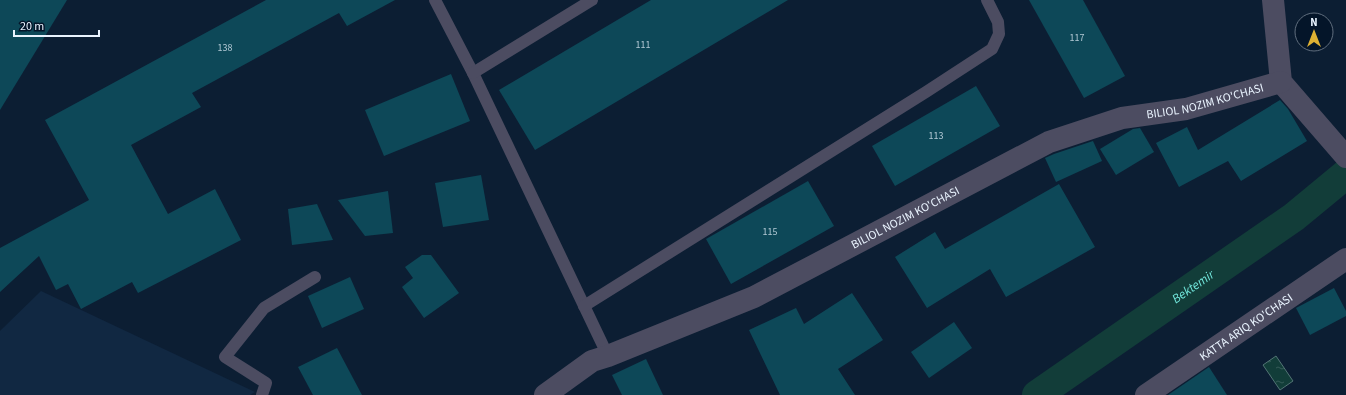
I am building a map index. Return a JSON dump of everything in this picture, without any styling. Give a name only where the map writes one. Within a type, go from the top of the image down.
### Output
[{"type":"street","points":[[1273,0],[1281,82],[1346,157]]},
{"type":"street","name":"BILIOL NOZIM KO'CHASI","points":[[545,395],[592,361],[608,356],[754,297],[1049,142],[1122,118],[1186,109],[1281,82]]},
{"type":"street","name":"KATTA ARIQ KO'CHASI","points":[[1146,395],[1346,259]]},
{"type":"lane","points":[[435,0],[473,73],[608,356]]},
{"type":"lane","points":[[473,73],[592,0]]},
{"type":"lane","points":[[584,306],[926,92],[992,49],[999,34],[998,22],[987,0]]},
{"type":"lane","points":[[262,395],[266,383],[226,357],[264,308],[315,277]]},
{"type":"shaded area","points":[[41,291],[255,392],[250,395],[0,395],[0,331]]},
{"type":"water","points":[[1276,356],[1293,381],[1280,390],[1263,365]]},
{"type":"building","points":[[0,0],[67,0],[0,110]]},
{"type":"building","points":[[266,0],[395,0],[347,26],[339,13],[192,93],[201,107],[131,145],[168,214],[215,189],[241,240],[138,293],[132,282],[81,309],[68,284],[56,290],[39,256],[0,292],[0,248],[89,200],[45,120]]},
{"type":"building","points":[[651,0],[788,0],[535,150],[499,90]]},
{"type":"building","points":[[1029,0],[1083,0],[1125,76],[1084,98]]},
{"type":"building","points":[[451,74],[470,121],[384,156],[365,110]]},
{"type":"building","points":[[976,86],[1000,126],[895,186],[872,146]]},
{"type":"building","points":[[1280,100],[1288,109],[1307,141],[1241,181],[1228,161],[1179,187],[1156,143],[1187,127],[1198,150]]},
{"type":"building","points":[[1140,128],[1154,152],[1116,175],[1100,149],[1133,129]]},
{"type":"building","points":[[1093,141],[1102,161],[1056,182],[1045,158]]},
{"type":"building","points":[[481,175],[489,220],[443,227],[435,183]]},
{"type":"building","points":[[808,181],[834,226],[731,284],[706,239]]},
{"type":"building","points":[[1059,184],[1095,247],[1006,297],[990,269],[927,308],[895,257],[935,232],[945,249]]},
{"type":"building","points":[[388,191],[393,233],[365,236],[338,200]]},
{"type":"building","points":[[317,204],[333,240],[292,245],[288,209]]},
{"type":"building","points":[[422,255],[431,255],[459,293],[424,318],[402,287],[413,278],[405,267]]},
{"type":"building","points":[[350,277],[364,309],[322,328],[308,296]]},
{"type":"building","points":[[1334,288],[1346,311],[1346,316],[1310,335],[1296,308]]},
{"type":"building","points":[[852,293],[883,340],[838,369],[855,395],[780,395],[749,330],[796,308],[804,324]]},
{"type":"building","points":[[954,322],[972,348],[929,378],[911,352]]},
{"type":"building","points":[[337,348],[362,395],[313,395],[298,367]]},
{"type":"building","points":[[646,359],[663,395],[622,395],[612,375]]},
{"type":"building","points":[[1209,367],[1227,395],[1168,395]]},
{"type":"waterway","name":"Bektemir","points":[[1037,395],[1294,217],[1346,174]]}]
